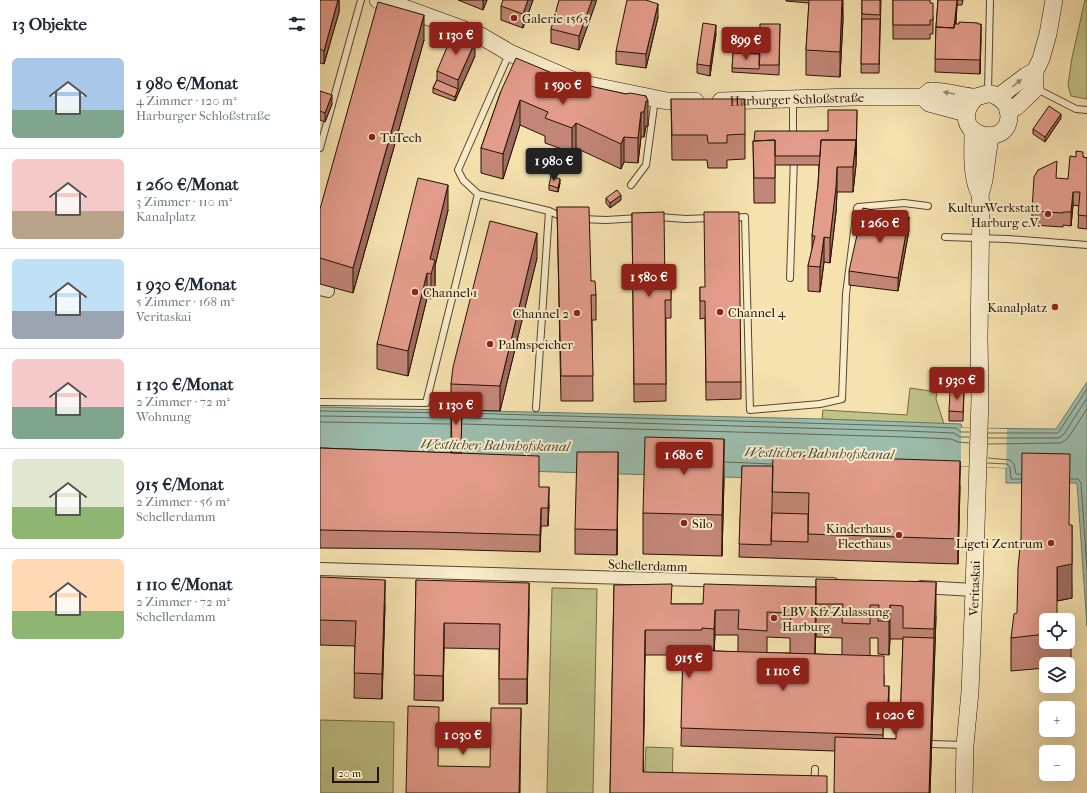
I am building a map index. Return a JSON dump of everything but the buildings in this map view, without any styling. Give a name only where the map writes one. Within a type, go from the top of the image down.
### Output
[{"type":"main road","name":"Harburger Schloßstraße","points":[[381,0],[481,36],[510,52],[579,83],[667,101],[923,97],[929,103],[966,113]]},
{"type":"main road","points":[[1008,111],[1016,107],[1035,89],[1036,71],[1046,40],[1054,0]]},
{"type":"main road","points":[[923,97],[930,91],[941,91],[988,96],[1002,99],[1008,107],[1009,117],[1006,126],[999,133],[990,136],[981,135],[973,130],[968,122],[966,113],[970,104],[988,96],[1036,71]]},
{"type":"main road","points":[[973,130],[973,161],[975,180],[980,195]]},
{"type":"main road","points":[[981,238],[980,195],[990,136]]},
{"type":"main road","name":"Veritaskai","points":[[964,793],[965,745],[970,692],[978,467],[981,238]]},
{"type":"street","name":"Schellerdamm","points":[[320,569],[848,585]]},
{"type":"street","points":[[911,587],[974,590]]},
{"type":"lane","points":[[320,148],[361,0]]},
{"type":"lane","points":[[988,96],[990,0]]},
{"type":"lane","points":[[510,52],[458,170],[463,180],[478,194],[549,211],[565,218],[606,220],[658,217],[715,218]]},
{"type":"lane","points":[[1035,89],[1076,109],[1087,110]]},
{"type":"lane","points":[[630,185],[646,165],[655,98]]},
{"type":"lane","points":[[790,278],[793,99]]},
{"type":"lane","points":[[320,402],[426,403],[478,194]]},
{"type":"lane","points":[[723,218],[745,217],[750,410],[820,404],[842,399],[846,294],[857,208],[904,203],[928,206]]},
{"type":"lane","points":[[536,408],[549,211]]},
{"type":"lane","points":[[945,237],[1087,245]]},
{"type":"lane","points":[[932,744],[965,745]]},
{"type":"lane","points":[[814,793],[815,769]]},
{"type":"green space","points":[[1085,0],[1087,0],[1087,99],[1071,96],[1068,85],[1072,58]]},
{"type":"green space","points":[[910,388],[937,392],[936,399],[944,424],[822,419],[823,410],[907,415]]},
{"type":"green space","points":[[552,588],[597,589],[593,793],[547,793]]},
{"type":"green space","points":[[320,720],[394,722],[393,793],[320,793]]},
{"type":"green space","points":[[646,747],[673,748],[672,789],[644,788]]},
{"type":"water","name":"Westlicher Bahnhofskanal","points":[[1087,382],[1087,626],[1077,483],[1006,483],[1006,468],[961,466],[959,484],[320,465],[320,407],[822,419],[961,424],[962,428],[1056,429]]},
{"type":"pier","points":[[961,428],[1007,429],[1006,468],[961,466]]},
{"type":"place","name":"Galerie 1565","points":[[514,18]]},
{"type":"place","name":"TuTech","points":[[372,137]]},
{"type":"place","name":"KulturWerkstatt Harburg e.V.","points":[[1048,214]]},
{"type":"place","name":"Channel 1","points":[[415,292]]},
{"type":"place","name":"Kanalplatz","points":[[1055,307]]},
{"type":"place","name":"Channel 4","points":[[720,312]]},
{"type":"place","name":"Channel 2","points":[[577,313]]},
{"type":"place","name":"Palmspeicher","points":[[490,344]]},
{"type":"place","name":"Silo","points":[[684,523]]},
{"type":"place","name":"Kinderhaus Fleethaus","points":[[899,535]]},
{"type":"place","name":"Ligeti Zentrum","points":[[1051,543]]},
{"type":"place","name":"LBV Kfz-Zulassung Harburg","points":[[774,618]]}]
